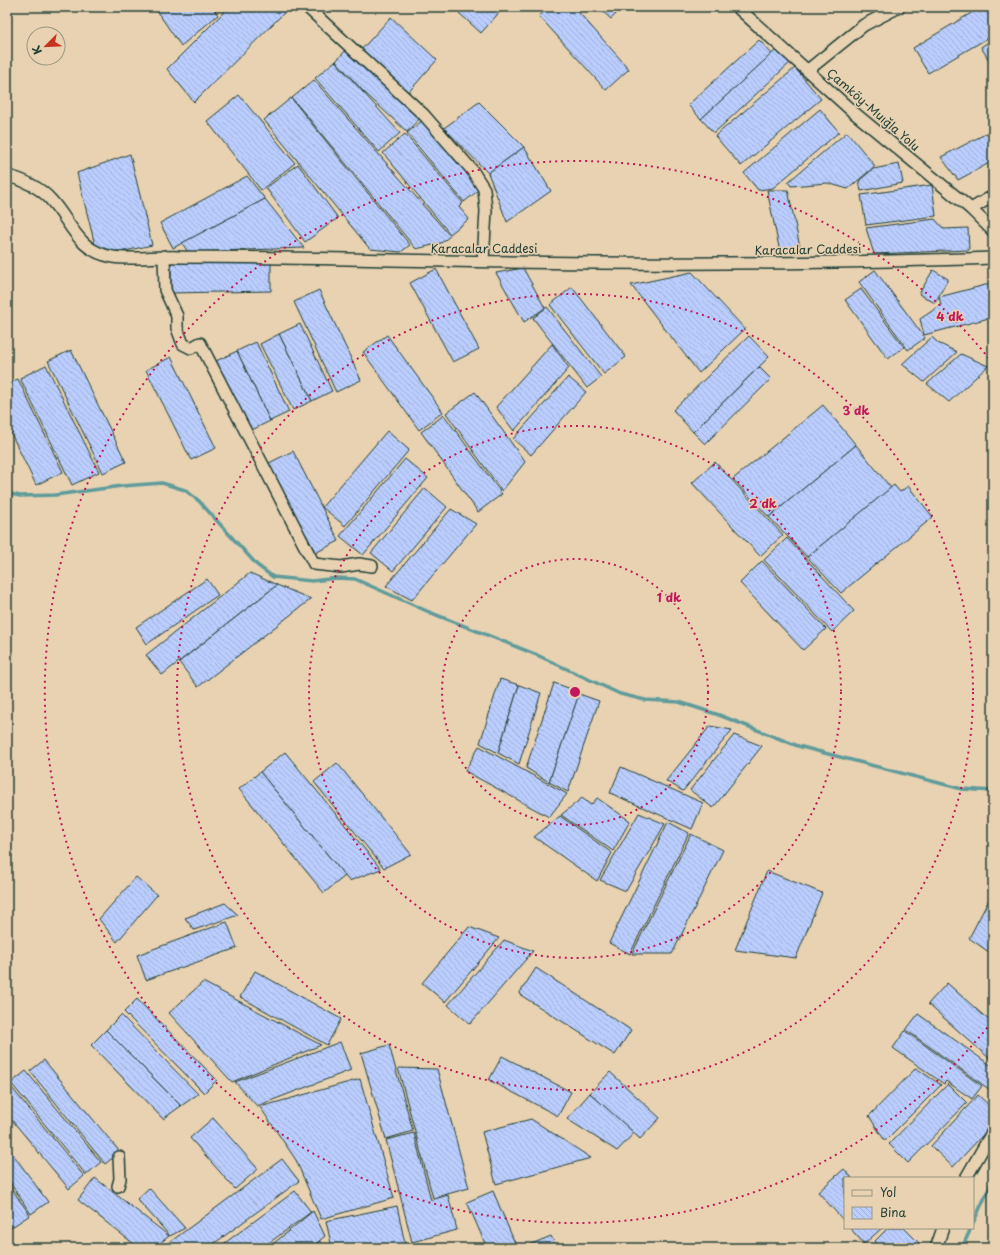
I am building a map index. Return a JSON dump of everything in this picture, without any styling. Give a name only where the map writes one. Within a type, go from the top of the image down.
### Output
[{"type":"street","points":[[307,7],[424,115],[476,176],[484,189],[486,217],[483,261]]},
{"type":"street","name":"Çamköy-Muığla Yolu","points":[[738,7],[852,111],[971,209],[993,231]]},
{"type":"street","points":[[808,70],[864,26],[900,7]]},
{"type":"street","name":"Karacalar Caddesi","points":[[7,176],[16,178],[40,190],[51,200],[77,237],[92,250],[114,257],[164,256],[695,264],[880,262],[993,258]]},
{"type":"street","points":[[971,209],[993,196]]},
{"type":"street","points":[[164,256],[166,290],[177,316],[177,328],[183,344],[191,348],[200,343],[314,564],[341,567],[360,564],[372,566]]},
{"type":"street","points":[[967,1177],[993,1131]]},
{"type":"street","points":[[118,1186],[120,1179],[119,1157]]},
{"type":"street","points":[[936,1248],[943,1229]]},
{"type":"building","points":[[154,7],[212,7],[218,15],[181,46]]},
{"type":"building","points":[[229,7],[290,7],[194,102],[167,69]]},
{"type":"building","points":[[464,7],[504,7],[481,33],[459,13]]},
{"type":"building","points":[[549,7],[574,7],[629,69],[606,90],[539,16]]},
{"type":"building","points":[[598,7],[623,7],[611,19]]},
{"type":"building","points":[[981,7],[993,7],[993,35],[928,73],[913,48]]},
{"type":"building","points":[[391,17],[437,60],[406,95],[361,50]]},
{"type":"building","points":[[993,39],[993,67],[981,47]]},
{"type":"building","points":[[759,40],[772,54],[701,119],[688,105]]},
{"type":"building","points":[[778,48],[791,62],[714,133],[701,119]]},
{"type":"building","points":[[347,49],[421,117],[407,132],[363,91],[336,61]]},
{"type":"building","points":[[335,61],[400,133],[379,152],[315,78]]},
{"type":"building","points":[[795,68],[821,99],[741,166],[715,136]]},
{"type":"building","points":[[314,80],[450,236],[441,243],[416,249],[292,98]]},
{"type":"building","points":[[239,95],[295,163],[261,190],[207,121]]},
{"type":"building","points":[[291,98],[410,245],[401,252],[370,249],[264,120]]},
{"type":"building","points":[[479,102],[524,147],[488,173],[444,128]]},
{"type":"building","points":[[820,109],[839,132],[773,188],[758,190],[744,173]]},
{"type":"building","points":[[423,120],[480,189],[464,202],[407,133]]},
{"type":"building","points":[[993,130],[993,161],[958,180],[941,157]]},
{"type":"building","points":[[847,132],[875,166],[848,189],[827,183],[791,186],[788,182]]},
{"type":"building","points":[[405,134],[463,203],[459,207],[469,219],[450,234],[383,153]]},
{"type":"building","points":[[524,147],[551,191],[507,222],[488,173]]},
{"type":"building","points":[[130,154],[152,245],[125,251],[107,251],[95,245],[77,173]]},
{"type":"building","points":[[298,164],[338,218],[305,242],[266,188]]},
{"type":"building","points":[[899,164],[903,183],[861,191],[859,181],[873,169]]},
{"type":"building","points":[[247,176],[265,199],[173,248],[160,223]]},
{"type":"building","points":[[932,185],[936,216],[866,225],[861,195]]},
{"type":"building","points":[[767,190],[788,190],[801,252],[780,252]]},
{"type":"building","points":[[265,199],[304,248],[188,252],[182,243]]},
{"type":"building","points":[[935,219],[944,229],[968,228],[969,250],[874,254],[866,228]]},
{"type":"building","points":[[271,260],[271,291],[171,293],[171,261]]},
{"type":"building","points":[[523,268],[545,308],[524,322],[496,273]]},
{"type":"building","points":[[436,269],[479,349],[453,362],[410,283]]},
{"type":"building","points":[[875,270],[925,338],[908,350],[859,282]]},
{"type":"building","points":[[933,270],[948,279],[935,303],[919,294]]},
{"type":"building","points":[[692,272],[745,329],[699,373],[631,285]]},
{"type":"building","points":[[993,283],[993,317],[924,335],[920,319],[941,305],[939,297]]},
{"type":"building","points":[[572,287],[626,357],[604,374],[550,305]]},
{"type":"building","points":[[861,289],[904,347],[888,359],[845,300]]},
{"type":"building","points":[[319,290],[361,380],[336,392],[294,302]]},
{"type":"building","points":[[547,307],[601,377],[587,388],[533,318]]},
{"type":"building","points":[[300,324],[332,391],[312,401],[279,334]]},
{"type":"building","points":[[279,334],[312,401],[293,410],[260,344]]},
{"type":"building","points":[[387,335],[443,412],[419,430],[363,352]]},
{"type":"building","points":[[749,336],[769,357],[693,432],[673,410]]},
{"type":"building","points":[[932,337],[938,343],[957,352],[924,382],[902,364]]},
{"type":"building","points":[[256,342],[289,412],[270,421],[237,351]]},
{"type":"building","points":[[552,344],[569,368],[514,431],[496,407]]},
{"type":"building","points":[[71,350],[126,462],[103,473],[48,361]]},
{"type":"building","points":[[237,351],[270,421],[250,431],[216,361]]},
{"type":"building","points":[[961,354],[988,366],[949,402],[927,384]]},
{"type":"building","points":[[171,357],[216,448],[191,460],[146,370]]},
{"type":"building","points":[[46,365],[99,472],[72,485],[20,378]]},
{"type":"building","points":[[759,367],[771,379],[705,444],[693,432]]},
{"type":"building","points":[[568,377],[586,392],[531,455],[513,439]]},
{"type":"building","points":[[18,379],[63,472],[36,485],[7,425],[7,384]]},
{"type":"building","points":[[475,392],[525,462],[502,491],[446,413]]},
{"type":"building","points":[[823,405],[856,445],[769,517],[733,479]]},
{"type":"building","points":[[444,415],[502,494],[478,512],[421,432]]},
{"type":"building","points":[[387,431],[409,450],[345,526],[322,507]]},
{"type":"building","points":[[856,445],[891,488],[807,557],[769,517]]},
{"type":"building","points":[[293,451],[339,541],[313,554],[267,464]]},
{"type":"building","points":[[405,459],[428,478],[363,555],[340,536]]},
{"type":"building","points":[[715,462],[783,535],[760,556],[692,483]]},
{"type":"building","points":[[894,485],[900,492],[908,486],[933,517],[841,593],[807,557]]},
{"type":"building","points":[[425,488],[447,507],[393,571],[371,553]]},
{"type":"building","points":[[451,509],[476,524],[412,600],[386,586]]},
{"type":"building","points":[[787,538],[854,611],[832,632],[764,560]]},
{"type":"building","points":[[762,561],[826,629],[803,650],[740,583]]},
{"type":"building","points":[[250,573],[277,585],[162,675],[146,655]]},
{"type":"building","points":[[207,579],[218,595],[147,644],[136,627]]},
{"type":"building","points":[[277,585],[311,599],[198,687],[179,662]]},
{"type":"building","points":[[500,679],[519,685],[498,753],[480,743]]},
{"type":"building","points":[[554,683],[580,692],[549,782],[526,768]]},
{"type":"building","points":[[519,685],[541,693],[519,764],[498,753]]},
{"type":"building","points":[[579,694],[599,701],[568,792],[549,782]]},
{"type":"building","points":[[710,726],[732,730],[683,791],[666,781]]},
{"type":"building","points":[[734,735],[762,746],[713,808],[690,790]]},
{"type":"building","points":[[479,746],[567,794],[549,817],[465,771]]},
{"type":"building","points":[[285,752],[381,869],[349,881],[260,772]]},
{"type":"building","points":[[337,763],[411,854],[384,868],[314,782]]},
{"type":"building","points":[[621,767],[703,803],[692,829],[610,793]]},
{"type":"building","points":[[260,772],[345,876],[324,893],[239,789]]},
{"type":"building","points":[[582,798],[591,805],[597,798],[630,821],[613,851],[561,815]]},
{"type":"building","points":[[639,813],[665,824],[626,891],[600,880]]},
{"type":"building","points":[[560,816],[612,853],[597,881],[534,837]]},
{"type":"building","points":[[668,822],[689,833],[630,954],[609,943]]},
{"type":"building","points":[[691,834],[723,850],[672,954],[632,954]]},
{"type":"building","points":[[767,871],[822,893],[796,958],[735,950]]},
{"type":"building","points":[[136,877],[157,895],[117,942],[99,919]]},
{"type":"building","points":[[993,892],[993,955],[969,938]]},
{"type":"building","points":[[225,903],[238,915],[194,930],[185,918]]},
{"type":"building","points":[[227,922],[237,948],[146,980],[137,955]]},
{"type":"building","points":[[469,927],[499,938],[445,1002],[422,983]]},
{"type":"building","points":[[504,940],[533,951],[470,1024],[448,1005]]},
{"type":"building","points":[[536,968],[631,1030],[615,1055],[519,994]]},
{"type":"building","points":[[255,971],[341,1019],[327,1045],[240,997]]},
{"type":"building","points":[[203,982],[321,1045],[232,1082],[169,1013]]},
{"type":"building","points":[[947,983],[993,1024],[993,1053],[989,1058],[928,1004]]},
{"type":"building","points":[[137,999],[217,1080],[204,1093],[124,1012]]},
{"type":"building","points":[[918,1014],[993,1067],[993,1092],[906,1030]]},
{"type":"building","points":[[121,1015],[198,1094],[181,1106],[106,1030]]},
{"type":"building","points":[[106,1030],[181,1106],[163,1119],[91,1045]]},
{"type":"building","points":[[905,1031],[982,1086],[972,1099],[946,1081],[944,1084],[893,1048]]},
{"type":"building","points":[[340,1042],[351,1070],[257,1106],[235,1082]]},
{"type":"building","points":[[389,1045],[413,1131],[386,1139],[361,1053]]},
{"type":"building","points":[[502,1056],[571,1092],[558,1116],[489,1080]]},
{"type":"building","points":[[44,1060],[120,1152],[105,1164],[30,1071]]},
{"type":"building","points":[[398,1068],[437,1069],[469,1188],[433,1198]]},
{"type":"building","points":[[916,1068],[941,1085],[885,1141],[869,1116]]},
{"type":"building","points":[[26,1071],[101,1162],[86,1175],[11,1083]]},
{"type":"building","points":[[610,1072],[660,1118],[640,1139],[590,1093]]},
{"type":"building","points":[[360,1079],[394,1198],[321,1219],[296,1160],[260,1107]]},
{"type":"building","points":[[948,1084],[967,1103],[908,1163],[889,1144]]},
{"type":"building","points":[[12,1088],[84,1176],[69,1189],[7,1114],[7,1091]]},
{"type":"building","points":[[590,1093],[634,1133],[617,1151],[567,1119]]},
{"type":"building","points":[[978,1095],[993,1109],[993,1124],[953,1167],[931,1146]]},
{"type":"building","points":[[213,1118],[258,1169],[235,1189],[190,1138]]},
{"type":"building","points":[[531,1119],[591,1158],[496,1184],[482,1132]]},
{"type":"building","points":[[414,1133],[431,1200],[448,1195],[457,1230],[412,1242],[386,1140]]},
{"type":"building","points":[[7,1146],[48,1202],[31,1214],[7,1178]]},
{"type":"building","points":[[282,1159],[299,1181],[208,1248],[162,1248]]},
{"type":"building","points":[[844,1169],[851,1177],[844,1177],[844,1221],[818,1192]]},
{"type":"building","points":[[95,1178],[169,1236],[154,1248],[139,1248],[78,1200]]},
{"type":"building","points":[[7,1182],[30,1215],[9,1229],[7,1227]]},
{"type":"building","points":[[149,1188],[185,1228],[170,1236],[137,1199]]},
{"type":"building","points":[[295,1191],[311,1212],[262,1248],[218,1248]]},
{"type":"building","points":[[493,1191],[517,1248],[487,1248],[467,1202]]},
{"type":"building","points":[[397,1206],[405,1244],[384,1248],[332,1248],[326,1221]]},
{"type":"building","points":[[313,1211],[325,1236],[311,1248],[268,1248]]},
{"type":"building","points":[[851,1229],[881,1229],[864,1244]]},
{"type":"building","points":[[887,1229],[905,1229],[924,1248],[881,1248],[875,1241]]},
{"type":"building","points":[[551,1236],[557,1248],[524,1247]]},
{"type":"building","points":[[320,1241],[324,1248],[311,1248]]},
{"type":"waterway","points":[[7,493],[20,496],[55,495],[122,486],[162,483],[185,490],[199,501],[257,565],[273,577],[312,581],[337,578],[355,579],[429,612],[537,655],[620,694],[645,700],[679,702],[719,715],[798,746],[962,789],[993,791]]},
{"type":"waterway","points":[[974,1221],[993,1180]]},
{"type":"waterway","points":[[962,1248],[971,1229]]}]
